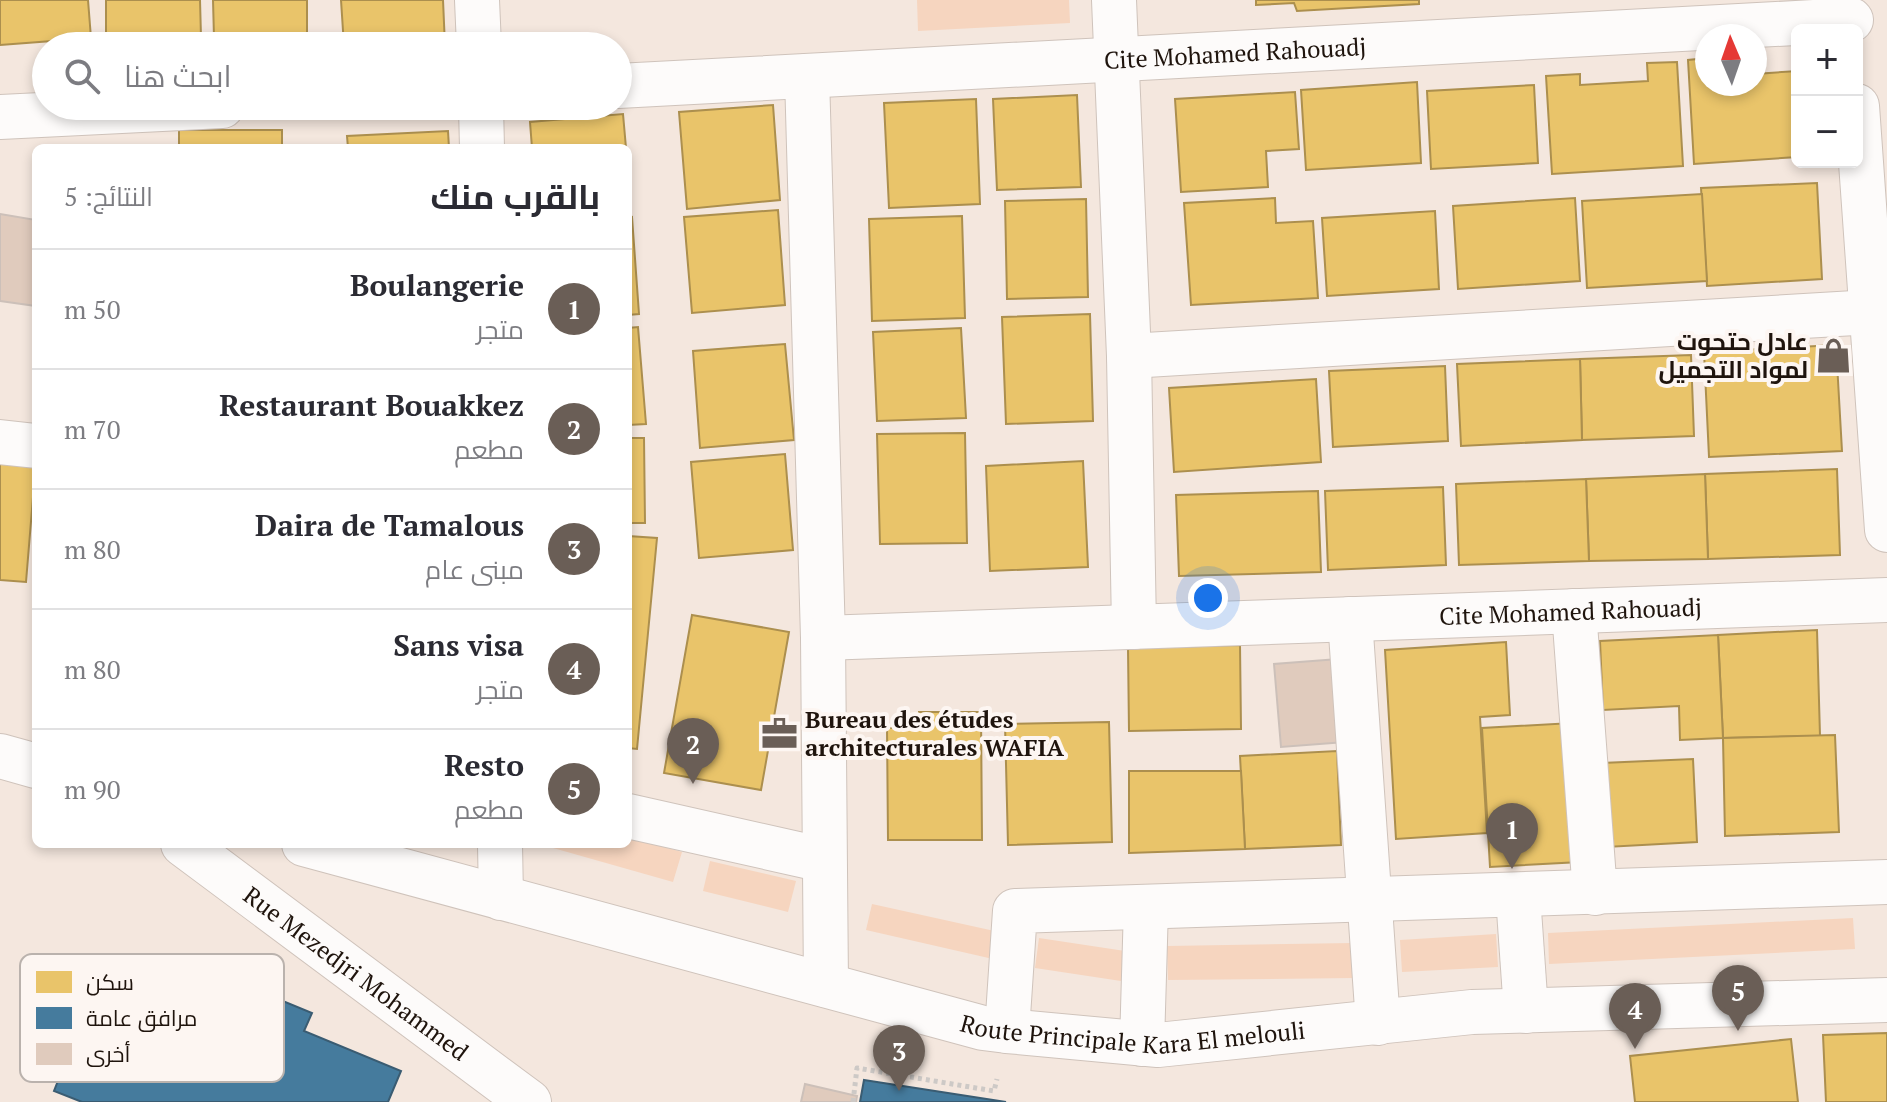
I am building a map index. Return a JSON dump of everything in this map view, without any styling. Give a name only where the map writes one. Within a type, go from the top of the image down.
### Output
[{"type":"street","points":[[477,0],[478,32]]},
{"type":"street","points":[[1114,0],[1129,356],[1134,627]]},
{"type":"street","name":"Cite Mohamed Rahouadj","points":[[632,85],[1115,62],[1851,17]]},
{"type":"street","points":[[807,76],[823,638],[826,985]]},
{"type":"street","points":[[0,117],[32,115]]},
{"type":"street","points":[[481,120],[482,144]]},
{"type":"street","points":[[1862,168],[1887,530]]},
{"type":"street","points":[[1129,356],[1872,312]]},
{"type":"street","points":[[0,442],[32,446]]},
{"type":"street","name":"Cite Mohamed Rahouadj","points":[[823,638],[1887,600]]},
{"type":"street","points":[[1574,611],[1595,893]]},
{"type":"street","points":[[1350,619],[1378,1023]]},
{"type":"street","points":[[0,756],[32,765]]},
{"type":"street","points":[[632,817],[824,860]]},
{"type":"street","name":"Rue Mezedjri Mohammed","points":[[188,848],[529,1102]]},
{"type":"street","points":[[224,848],[249,893]]},
{"type":"street","name":"Route Principale Kara El melouli","points":[[319,848],[1007,1031],[1142,1044],[1472,1012],[1887,1000]]},
{"type":"street","points":[[500,848],[501,898]]},
{"type":"street","points":[[1007,1031],[1015,911],[1370,902],[1887,882]]},
{"type":"street","points":[[1518,896],[1526,1011]]},
{"type":"street","points":[[1142,1044],[1146,907]]},
{"type":"path","points":[[853,1102],[857,1068],[994,1091],[1007,1031]]},
{"type":"shaded area","points":[[917,0],[1069,0],[1070,23],[918,31]]},
{"type":"shaded area","points":[[632,838],[682,852],[673,882],[553,848],[632,848]]},
{"type":"shaded area","points":[[710,861],[796,881],[788,912],[703,891]]},
{"type":"shaded area","points":[[872,904],[999,932],[993,959],[866,930]]},
{"type":"shaded area","points":[[1853,918],[1855,949],[1549,964],[1548,933]]},
{"type":"shaded area","points":[[1496,934],[1498,967],[1402,972],[1400,940]]},
{"type":"shaded area","points":[[1039,938],[1125,951],[1121,981],[1035,968]]},
{"type":"shaded area","points":[[1353,943],[1354,978],[1168,980],[1167,946]]},
{"type":"building: سكن","points":[[0,0],[88,0],[91,32],[32,32],[32,43],[0,45]]},
{"type":"building: سكن","points":[[106,0],[200,0],[201,32],[106,32]]},
{"type":"building: سكن","points":[[213,0],[307,0],[307,32],[214,32]]},
{"type":"building: سكن","points":[[341,0],[443,0],[444,32],[343,32]]},
{"type":"building: سكن","points":[[1256,0],[1419,0],[1419,4],[1297,11],[1294,3],[1256,5]]},
{"type":"building: سكن","points":[[1695,59],[1695,96],[1767,96],[1767,73],[1791,71],[1791,157],[1694,164],[1688,60]]},
{"type":"building: سكن","points":[[1677,62],[1683,166],[1552,174],[1546,76],[1580,74],[1580,85],[1648,81],[1647,63]]},
{"type":"building: سكن","points":[[1417,82],[1421,163],[1306,170],[1301,90]]},
{"type":"building: سكن","points":[[1534,85],[1538,163],[1431,169],[1427,91]]},
{"type":"building: سكن","points":[[1295,92],[1299,149],[1266,151],[1268,187],[1181,192],[1175,99]]},
{"type":"building: سكن","points":[[1077,95],[1081,187],[997,190],[993,99]]},
{"type":"building: سكن","points":[[976,99],[980,204],[889,208],[884,103]]},
{"type":"building: سكن","points":[[773,105],[780,200],[687,209],[679,112]]},
{"type":"building: سكن","points":[[624,120],[626,144],[532,144],[530,122]]},
{"type":"building: سكن","points":[[179,130],[282,130],[282,144],[179,144]]},
{"type":"building: سكن","points":[[448,131],[449,144],[348,144],[347,136]]},
{"type":"building: سكن","points":[[1817,183],[1822,279],[1707,286],[1701,188]]},
{"type":"building: سكن","points":[[1702,194],[1707,281],[1587,288],[1582,201]]},
{"type":"building: سكن","points":[[1275,198],[1276,223],[1313,221],[1318,298],[1191,305],[1184,203]]},
{"type":"building: سكن","points":[[1575,198],[1580,281],[1458,289],[1453,206]]},
{"type":"building: سكن","points":[[1086,199],[1088,297],[1007,299],[1005,201]]},
{"type":"building: سكن","points":[[778,210],[785,305],[692,313],[684,217]]},
{"type":"building: سكن","points":[[1435,211],[1439,289],[1327,296],[1322,218]]},
{"type":"building: سكن","points":[[962,216],[965,318],[872,321],[869,219]]},
{"type":"building: سكن","points":[[632,217],[639,314],[632,315]]},
{"type":"building: سكن","points":[[1090,314],[1093,421],[1006,424],[1002,317]]},
{"type":"building: سكن","points":[[638,327],[646,424],[632,425],[632,328]]},
{"type":"building: سكن","points":[[961,328],[966,418],[877,421],[873,332]]},
{"type":"building: سكن","points":[[785,344],[794,440],[700,448],[693,351]]},
{"type":"building: سكن","points":[[1836,345],[1842,451],[1709,457],[1704,352]]},
{"type":"building: سكن","points":[[1691,355],[1694,436],[1582,440],[1580,359]]},
{"type":"building: سكن","points":[[1580,359],[1582,440],[1461,446],[1457,364]]},
{"type":"building: سكن","points":[[1445,366],[1448,441],[1333,447],[1329,371]]},
{"type":"building: سكن","points":[[1316,379],[1321,462],[1174,472],[1169,388]]},
{"type":"building: سكن","points":[[965,433],[967,543],[880,544],[877,434]]},
{"type":"building: سكن","points":[[632,438],[644,438],[645,523],[632,523]]},
{"type":"building: سكن","points":[[785,454],[793,550],[699,558],[691,462]]},
{"type":"building: سكن","points":[[0,458],[32,461],[32,509],[26,582],[0,580]]},
{"type":"building: سكن","points":[[1083,461],[1088,567],[990,571],[986,466]]},
{"type":"building: سكن","points":[[1837,469],[1840,555],[1708,559],[1705,474]]},
{"type":"building: سكن","points":[[1705,474],[1708,559],[1589,561],[1586,479]]},
{"type":"building: سكن","points":[[1586,479],[1589,561],[1459,565],[1456,484]]},
{"type":"building: سكن","points":[[1443,487],[1446,565],[1328,570],[1325,491]]},
{"type":"building: سكن","points":[[1318,491],[1321,572],[1179,576],[1176,495]]},
{"type":"building: سكن","points":[[632,536],[657,538],[637,749],[632,748]]},
{"type":"building: سكن","points":[[692,615],[789,632],[761,790],[664,773]]},
{"type":"building: سكن","points":[[1817,630],[1820,736],[1723,738],[1718,635]]},
{"type":"building: سكن","points":[[1718,635],[1723,738],[1680,740],[1679,706],[1603,710],[1600,641]]},
{"type":"building: سكن","points":[[1506,642],[1510,715],[1480,717],[1487,833],[1396,839],[1385,650]]},
{"type":"building: سكن","points":[[1240,645],[1241,729],[1129,731],[1128,648]]},
{"type":"building: سكن","points":[[919,712],[981,712],[982,840],[888,840],[887,728],[919,728]]},
{"type":"building: سكن","points":[[1109,722],[1112,842],[1008,845],[1005,724]]},
{"type":"building: سكن","points":[[1572,723],[1580,862],[1490,867],[1482,728]]},
{"type":"building: سكن","points":[[1835,735],[1839,832],[1725,836],[1723,738]]},
{"type":"building: سكن","points":[[1337,751],[1341,845],[1245,849],[1240,756]]},
{"type":"building: سكن","points":[[1693,759],[1697,842],[1606,847],[1602,763]]},
{"type":"building: سكن","points":[[1129,771],[1241,771],[1245,849],[1129,853]]},
{"type":"building: سكن","points":[[1887,1033],[1887,1102],[1826,1102],[1823,1035]]},
{"type":"building: سكن","points":[[1791,1039],[1798,1102],[1635,1102],[1630,1056]]},
{"type":"building: مرافق عامة","points":[[284,1001],[312,1013],[304,1031],[401,1071],[388,1102],[82,1102],[54,1091],[58,1082],[284,1082]]},
{"type":"building: مرافق عامة","points":[[864,1080],[1006,1102],[860,1102]]},
{"type":"building: أخرى","points":[[0,214],[32,219],[32,305],[0,301]]},
{"type":"building: أخرى","points":[[1364,657],[1371,740],[1281,747],[1274,664]]},
{"type":"building: أخرى","points":[[805,1084],[857,1096],[856,1102],[801,1102]]},
{"type":"place","name":"عادل حتحوت لمواد التجميل","points":[[1834,355]]},
{"type":"place","name":"Bureau des études architecturales WAFIA","points":[[779,733]]},
{"type":"place","name":"Restaurant Bouakkez","points":[[693,784]]},
{"type":"place","name":"Boulangerie","points":[[1512,869]]},
{"type":"place","name":"Resto","points":[[1738,1031]]},
{"type":"place","name":"Sans visa","points":[[1635,1049]]},
{"type":"place","name":"Daira de Tamalous","points":[[899,1091]]}]
